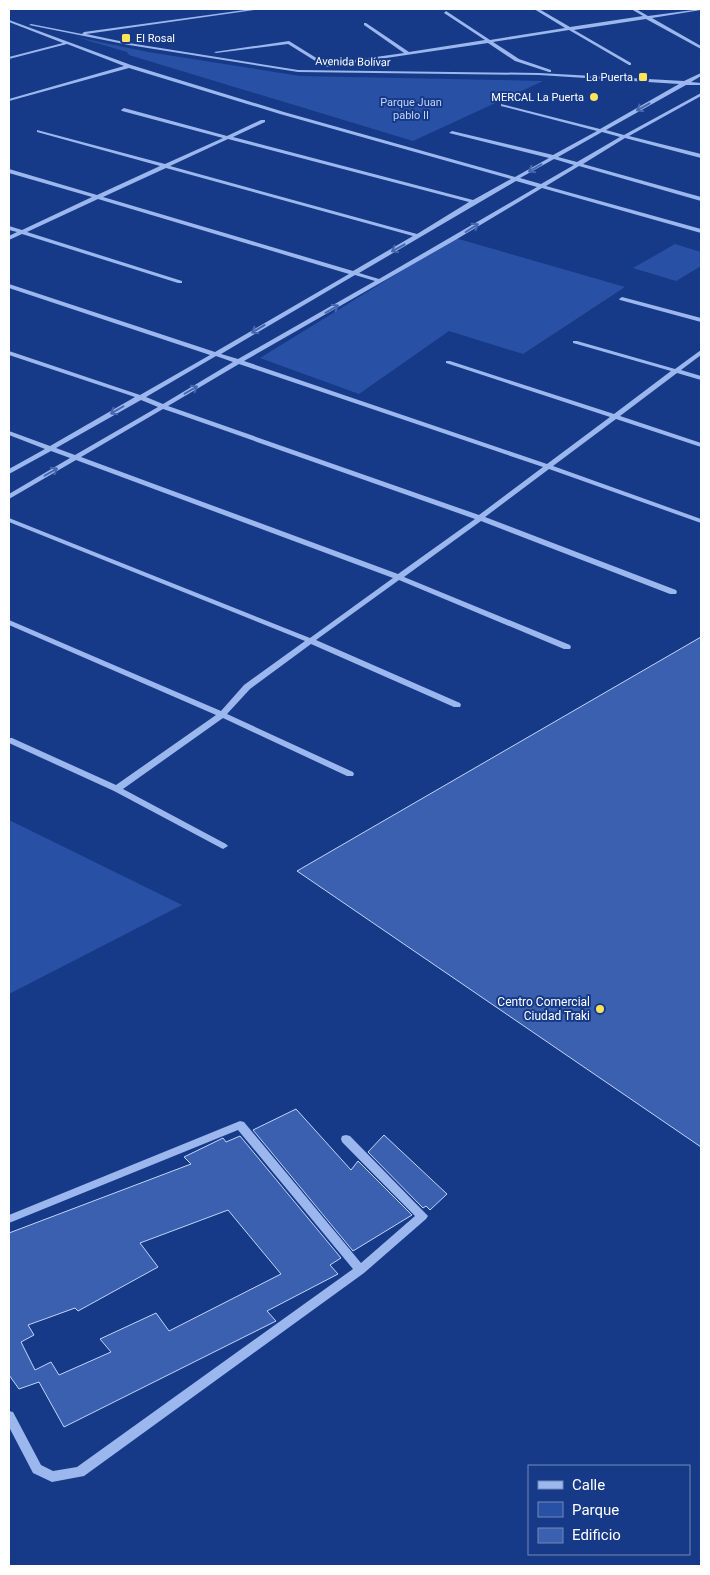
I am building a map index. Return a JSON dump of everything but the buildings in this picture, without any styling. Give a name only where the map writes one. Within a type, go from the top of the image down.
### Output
[{"type":"street","points":[[201,9],[210,16]]},
{"type":"street","points":[[77,34],[260,9]]},
{"type":"street","points":[[536,9],[629,64]]},
{"type":"street","points":[[633,9],[701,48]]},
{"type":"street","points":[[216,52],[289,42],[325,66],[701,9]]},
{"type":"street","points":[[446,12],[517,60],[560,75]]},
{"type":"street","points":[[9,21],[129,66],[291,115],[701,231]]},
{"type":"street","name":"Avenida Bolívar","points":[[9,21],[195,56],[298,71],[560,75],[701,84]]},
{"type":"street","points":[[366,24],[409,54]]},
{"type":"street","points":[[9,58],[67,43]]},
{"type":"street","points":[[506,74],[517,60]]},
{"type":"street","points":[[9,100],[129,66]]},
{"type":"street","points":[[9,472],[216,354],[474,202],[701,74]]},
{"type":"street","points":[[9,497],[162,406],[455,238],[625,136],[701,94]]},
{"type":"street","points":[[503,105],[701,156]]},
{"type":"street","points":[[124,110],[474,202]]},
{"type":"street","points":[[9,238],[263,121]]},
{"type":"street","points":[[39,131],[418,236]]},
{"type":"street","points":[[452,133],[553,157],[701,199]]},
{"type":"street","points":[[9,171],[380,281]]},
{"type":"street","points":[[9,228],[180,282]]},
{"type":"street","points":[[9,286],[240,361],[550,466],[701,521]]},
{"type":"street","points":[[622,299],[701,320]]},
{"type":"street","points":[[575,342],[701,378]]},
{"type":"street","points":[[116,789],[222,715],[247,687],[480,518],[701,352]]},
{"type":"street","points":[[9,353],[140,397],[480,518],[672,592]]},
{"type":"street","points":[[448,362],[701,445]]},
{"type":"street","points":[[9,433],[398,578],[567,647]]},
{"type":"street","points":[[9,520],[311,641],[457,705]]},
{"type":"street","points":[[9,622],[222,715],[350,774]]},
{"type":"street","points":[[9,740],[116,789],[223,846]]},
{"type":"street","points":[[9,1218],[240,1125],[360,1270]]},
{"type":"street","points":[[9,1416],[37,1469],[52,1477],[80,1472],[360,1270],[422,1216],[346,1139]]},
{"type":"green space","name":"Parque Juan pablo II","points":[[76,37],[148,52],[300,76],[543,81],[413,141],[129,55],[127,52]]},
{"type":"green space","points":[[455,238],[625,287],[523,354],[449,331],[359,394],[260,358]]},
{"type":"green space","points":[[675,244],[701,252],[701,266],[676,281],[633,268]]},
{"type":"green space","points":[[9,820],[182,905],[9,994]]},
{"type":"place","name":"El Rosal","points":[[126,38]]},
{"type":"place","name":"La Puerta","points":[[643,77]]},
{"type":"place","name":"MERCAL La Puerta","points":[[594,97]]},
{"type":"place","name":"Centro Comercial Ciudad Traki","points":[[600,1009]]}]
